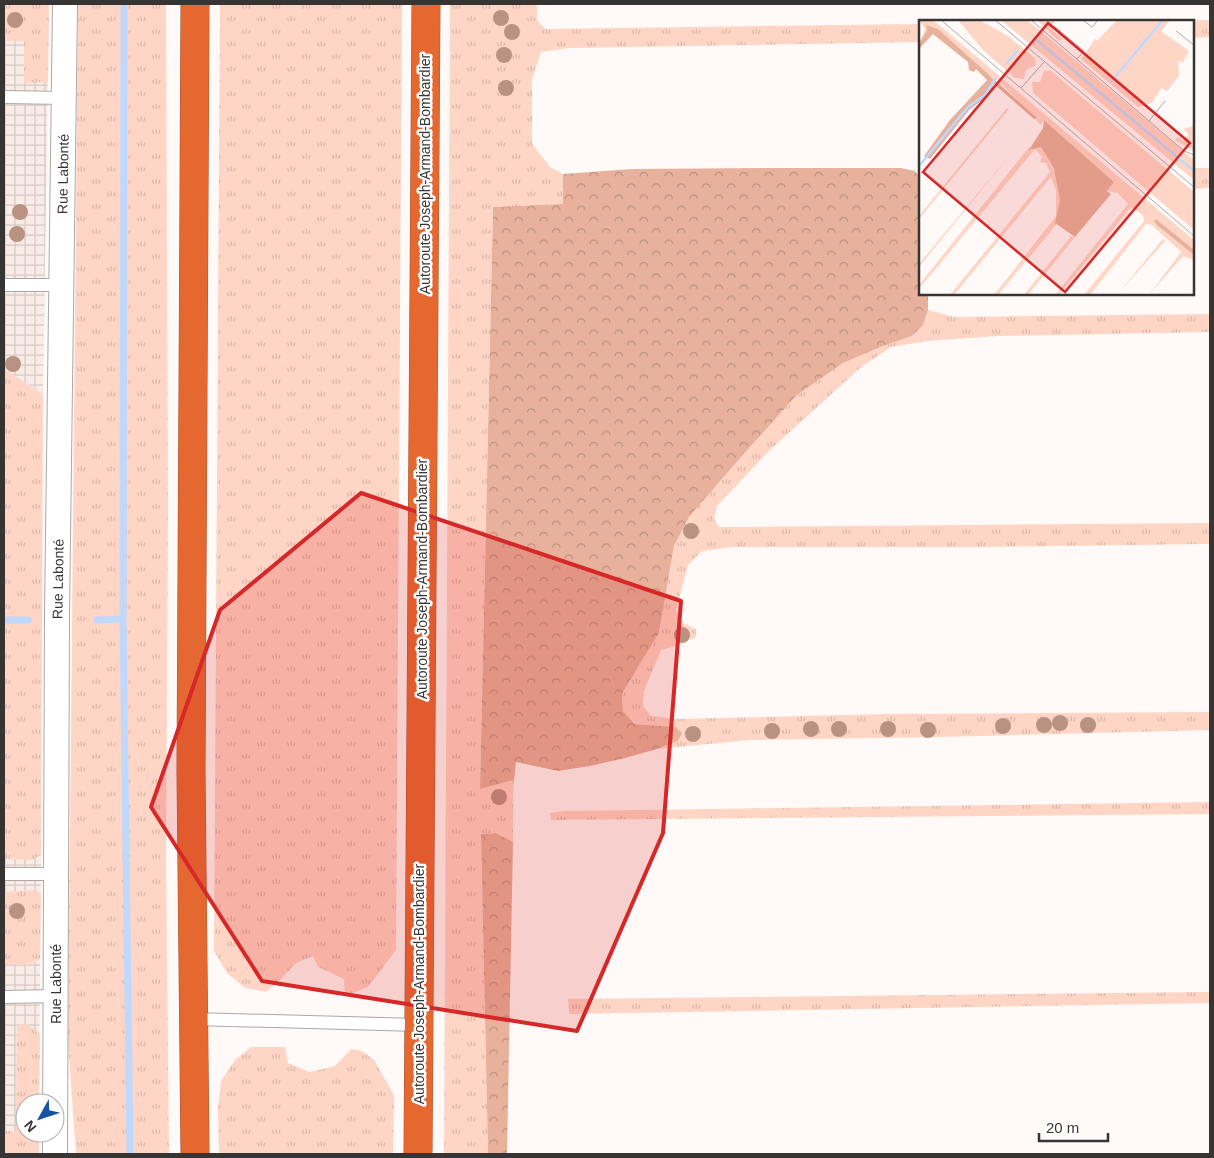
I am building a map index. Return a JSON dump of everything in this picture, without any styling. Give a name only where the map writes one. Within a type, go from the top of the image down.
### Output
[{"type":"highway","points":[[195,4],[192,752],[195,1154]]},
{"type":"highway","name":"Autoroute Joseph-Armand-Bombardier","points":[[418,1154],[426,4]]},
{"type":"street","name":"Rue Labonté","points":[[55,1154],[57,624],[65,4]]},
{"type":"lane","points":[[4,97],[64,98]]},
{"type":"lane","points":[[4,285],[62,285]]},
{"type":"lane","points":[[4,874],[57,874]]},
{"type":"lane","points":[[4,997],[56,996]]},
{"type":"lane","points":[[193,1019],[419,1026]]},
{"type":"highlighted area","points":[[361,493],[681,601],[663,833],[577,1031],[262,981],[151,807],[220,610]]},
{"type":"shaded area","points":[[4,4],[49,4],[43,394],[4,369]]},
{"type":"shaded area","points":[[4,854],[41,855],[39,1093],[15,1093],[15,1143],[39,1143],[39,1154],[4,1154]]},
{"type":"green space","points":[[4,4],[49,4],[48,82],[24,83],[24,41],[6,41],[7,37],[4,37]]},
{"type":"green space","points":[[78,4],[166,4],[168,511],[166,857],[169,1154],[76,1154],[68,1042]]},
{"type":"green space","points":[[220,4],[402,4],[396,950],[368,987],[345,996],[344,979],[318,967],[313,956],[296,963],[266,992],[245,988],[227,973],[214,951]]},
{"type":"green space","points":[[450,4],[537,4],[537,20],[545,29],[919,24],[919,42],[569,48],[541,52],[532,79],[532,144],[550,167],[563,174],[563,204],[493,207],[480,789],[514,780],[513,842],[496,833],[481,834],[488,1154],[444,1154]]},
{"type":"green space","points":[[1194,20],[1210,20],[1210,37],[1194,38]]},
{"type":"green space","points":[[901,168],[915,171],[919,177],[919,295],[928,295],[928,310],[923,325],[912,336],[843,363],[797,395],[689,517],[674,546],[659,633],[622,694],[623,711],[635,724],[676,727],[682,733],[678,741],[625,758],[558,771],[516,762],[514,780],[480,789],[493,207],[563,204],[563,174],[632,169]]},
{"type":"green space","points":[[1194,168],[1210,168],[1210,188],[1194,189]]},
{"type":"green space","points":[[928,310],[954,317],[1210,314],[1210,332],[997,336],[927,341],[891,347],[860,368],[769,451],[717,506],[714,519],[719,527],[1210,523],[1210,544],[973,547],[733,547],[702,551],[688,565],[676,610],[683,623],[696,629],[696,637],[661,650],[644,691],[643,706],[651,716],[677,719],[887,714],[1210,712],[1210,730],[749,740],[657,749],[678,741],[676,727],[636,724],[623,711],[622,694],[659,633],[674,546],[689,517],[797,395],[843,363],[912,336],[923,325]]},
{"type":"green space","points":[[4,369],[43,394],[41,855],[32,860],[4,859]]},
{"type":"green space","points":[[1210,802],[1210,814],[551,820],[550,813],[564,811]]},
{"type":"green space","points":[[496,833],[513,842],[507,1154],[488,1154],[481,834]]},
{"type":"green space","points":[[36,890],[41,894],[40,958],[28,964],[4,964],[4,892]]},
{"type":"green space","points":[[1210,992],[1210,1003],[569,1014],[568,999]]},
{"type":"green space","points":[[23,1024],[40,1034],[39,1093],[16,1093],[17,1027]]},
{"type":"green space","points":[[251,1047],[285,1047],[288,1063],[310,1072],[335,1066],[351,1049],[362,1051],[374,1060],[394,1095],[393,1154],[219,1154],[218,1107],[221,1081],[235,1060]]},
{"type":"green space","points":[[4,1131],[15,1131],[15,1143],[39,1143],[39,1154],[4,1154]]},
{"type":"waterway","points":[[124,4],[123,619],[130,1154]]},
{"type":"waterway","points":[[97,620],[123,619]]},
{"type":"waterway","points":[[4,620],[28,620]]}]
